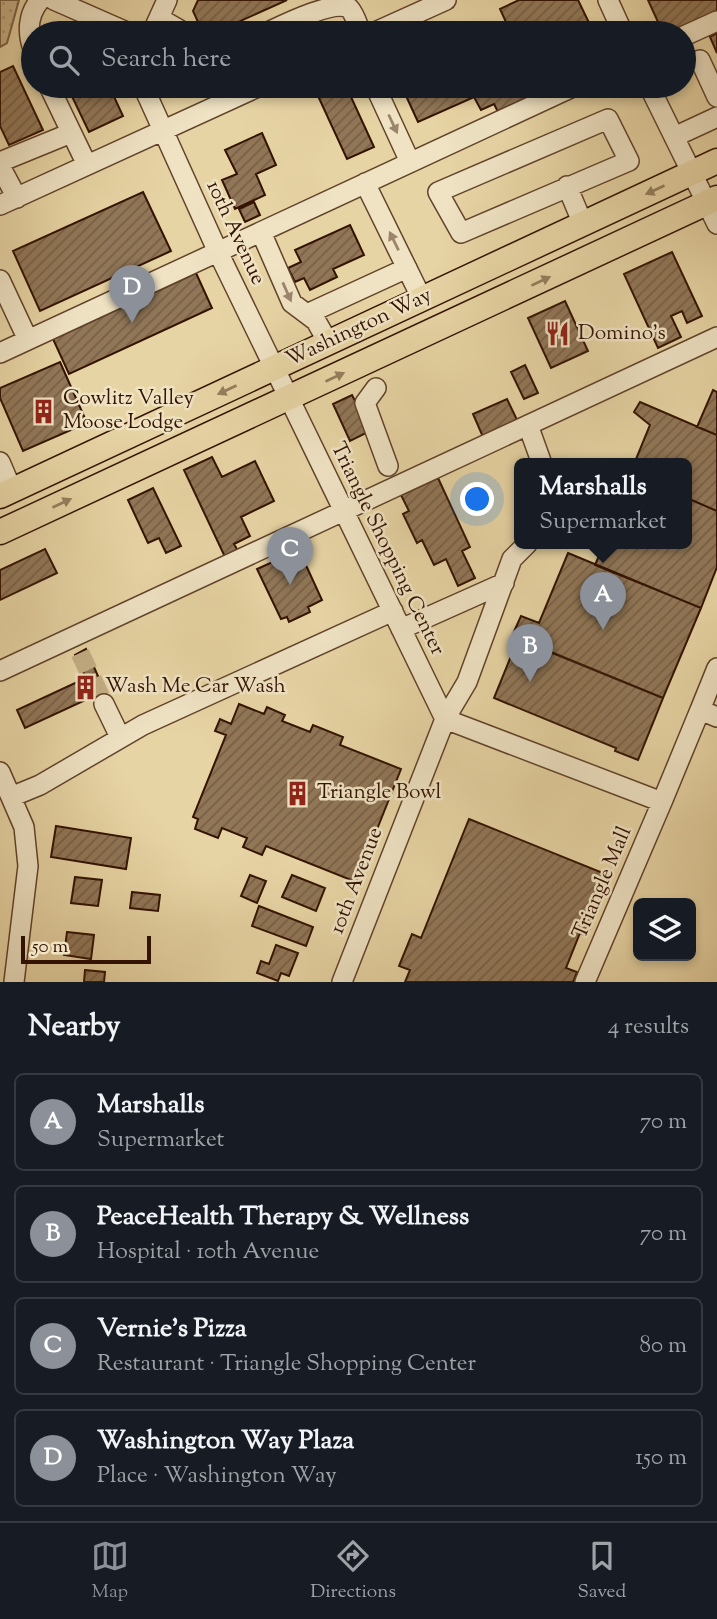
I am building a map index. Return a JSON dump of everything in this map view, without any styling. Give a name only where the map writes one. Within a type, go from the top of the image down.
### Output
[{"type":"main road","name":"Washington Way","points":[[6,493],[717,161]]},
{"type":"main road","name":"Washington Way","points":[[0,532],[289,398],[714,208]]},
{"type":"street","points":[[30,21],[31,11],[40,0]]},
{"type":"street","points":[[54,0],[102,21]]},
{"type":"street","points":[[400,21],[446,0]]},
{"type":"street","points":[[608,0],[618,21]]},
{"type":"street","points":[[292,21],[330,4],[346,6],[356,21]]},
{"type":"street","points":[[696,31],[717,21]]},
{"type":"street","points":[[700,60],[717,97]]},
{"type":"street","points":[[55,98],[87,165]]},
{"type":"street","name":"10th Avenue","points":[[148,98],[289,398]]},
{"type":"street","points":[[71,133],[0,164],[8,202],[234,98]]},
{"type":"street","points":[[381,98],[410,162]]},
{"type":"street","points":[[0,353],[549,98]]},
{"type":"street","points":[[655,98],[692,172],[714,208]]},
{"type":"street","points":[[674,136],[717,117]]},
{"type":"street","points":[[608,119],[629,161],[568,186],[461,233],[438,192],[608,119]]},
{"type":"street","points":[[365,183],[422,299]]},
{"type":"street","points":[[568,186],[583,223]]},
{"type":"street","points":[[261,232],[292,303],[316,321],[328,342]]},
{"type":"street","points":[[307,314],[407,268]]},
{"type":"street","points":[[0,280],[28,340]]},
{"type":"street","points":[[0,671],[76,645],[344,512],[717,337]]},
{"type":"street","points":[[376,388],[365,402],[388,466]]},
{"type":"street","name":"Triangle Shopping Center","points":[[289,398],[445,719]]},
{"type":"street","points":[[528,425],[540,458]]},
{"type":"street","points":[[0,462],[6,493]]},
{"type":"street","name":"10th Avenue","points":[[342,982],[445,719],[467,682],[512,559],[522,549]]},
{"type":"street","points":[[11,797],[40,785],[120,737],[397,620],[504,583]]},
{"type":"street","name":"Triangle Mall","points":[[585,982],[662,802],[708,713],[717,668]]},
{"type":"street","points":[[104,704],[120,737]]},
{"type":"street","points":[[445,719],[662,802]]},
{"type":"street","points":[[0,772],[24,827],[28,866],[14,982]]},
{"type":"shaded area","points":[[0,0],[19,0],[7,43],[0,47]]},
{"type":"building","points":[[198,0],[287,0],[241,21],[198,21],[193,11]]},
{"type":"building","points":[[519,0],[578,0],[588,21],[506,21],[500,9]]},
{"type":"building","points":[[648,0],[717,0],[717,14],[696,24],[696,21],[658,21]]},
{"type":"building","points":[[717,33],[717,53],[710,37]]},
{"type":"building","points":[[13,66],[21,83],[21,98],[28,98],[43,130],[9,145],[0,126],[0,72]]},
{"type":"building","points":[[73,98],[115,98],[123,116],[89,132]]},
{"type":"building","points":[[319,98],[352,98],[374,147],[347,159]]},
{"type":"building","points":[[407,98],[472,98],[418,122]]},
{"type":"building","points":[[475,98],[534,98],[499,114],[494,104],[481,110]]},
{"type":"building","points":[[262,133],[276,165],[256,174],[265,195],[235,209],[222,180],[237,174],[225,150]]},
{"type":"building","points":[[143,192],[171,251],[40,311],[13,251]]},
{"type":"building","points":[[254,202],[260,215],[245,222],[239,209]]},
{"type":"building","points":[[350,225],[364,255],[333,269],[337,277],[310,290],[304,278],[295,282],[288,268],[301,262],[295,250]]},
{"type":"building","points":[[672,252],[702,316],[687,323],[682,311],[671,316],[681,337],[658,348],[624,274]]},
{"type":"building","points":[[196,273],[212,308],[69,374],[53,339]]},
{"type":"building","name":"Domino's","points":[[565,301],[588,351],[551,368],[528,318]]},
{"type":"building","name":"Cowlitz Valley Moose Lodge","points":[[60,362],[87,423],[23,451],[0,398],[0,388]]},
{"type":"building","points":[[525,365],[538,393],[524,399],[511,372]]},
{"type":"building","points":[[713,390],[717,392],[717,435],[697,427]]},
{"type":"building","points":[[352,395],[370,431],[350,441],[333,404]]},
{"type":"building","points":[[507,399],[518,422],[483,437],[473,414]]},
{"type":"building","points":[[640,402],[717,435],[717,511],[692,500],[692,458],[636,458],[650,425],[634,412]]},
{"type":"building","points":[[212,457],[222,477],[255,461],[274,501],[241,517],[250,536],[234,544],[238,551],[225,557],[184,470]]},
{"type":"building","points":[[438,478],[470,547],[462,551],[475,578],[458,586],[446,559],[434,565],[422,540],[417,543],[403,514],[409,511],[401,495]]},
{"type":"building","points":[[153,488],[181,546],[166,553],[159,538],[148,543],[128,500]]},
{"type":"building","points":[[692,500],[717,511],[717,567],[701,608],[595,565],[602,549],[692,549]]},
{"type":"building","points":[[45,549],[57,573],[0,600],[0,570]]},
{"type":"building","points":[[299,550],[322,600],[308,607],[310,612],[289,622],[287,617],[281,619],[257,569]]},
{"type":"building","points":[[568,553],[701,608],[663,698],[512,636],[521,616],[539,623]]},
{"type":"building","points":[[518,639],[663,698],[638,760],[615,751],[616,748],[494,698]]},
{"type":"building","name":"Wash Me Car Wash","points":[[86,649],[109,701],[99,706],[94,696],[25,728],[17,710],[86,678],[75,655]]},
{"type":"building","name":"Triangle Bowl","points":[[239,704],[264,714],[267,707],[285,715],[282,721],[310,732],[313,725],[343,737],[340,745],[401,769],[356,882],[266,846],[262,855],[243,847],[247,838],[222,828],[218,838],[195,829],[198,819],[193,817],[226,735],[215,731],[220,719],[231,724]]},
{"type":"building","points":[[469,819],[603,873],[585,917],[593,920],[587,936],[580,933],[566,968],[577,972],[573,982],[405,982],[410,970],[399,966],[412,934],[421,938]]},
{"type":"building","points":[[56,826],[131,838],[126,869],[51,857]]},
{"type":"building","points":[[250,875],[266,881],[257,903],[241,896]]},
{"type":"building","points":[[292,875],[325,888],[316,911],[282,897]]},
{"type":"building","points":[[75,877],[102,880],[98,906],[71,903]]},
{"type":"building","points":[[132,892],[160,895],[158,911],[130,908]]},
{"type":"building","points":[[259,906],[313,927],[306,946],[252,926]]},
{"type":"building","points":[[67,932],[94,935],[91,959],[64,955]]},
{"type":"building","points":[[276,945],[298,953],[289,976],[281,973],[278,981],[257,973],[261,961],[269,964]]},
{"type":"building","points":[[85,970],[105,972],[104,982],[84,982]]},
{"type":"tunnel","points":[[80,653],[104,704]]},
{"type":"place","name":"Washington Way Plaza","points":[[132,323]]},
{"type":"place","name":"Domino's","points":[[558,334]]},
{"type":"place","name":"Cowlitz Valley Moose Lodge","points":[[43,411]]},
{"type":"place","name":"Vernie's Pizza","points":[[290,585]]},
{"type":"place","name":"Marshalls","points":[[603,630]]},
{"type":"place","name":"PeaceHealth Therapy & Wellness","points":[[530,682]]},
{"type":"place","name":"Wash Me Car Wash","points":[[85,687]]},
{"type":"place","name":"Triangle Bowl","points":[[297,793]]}]
